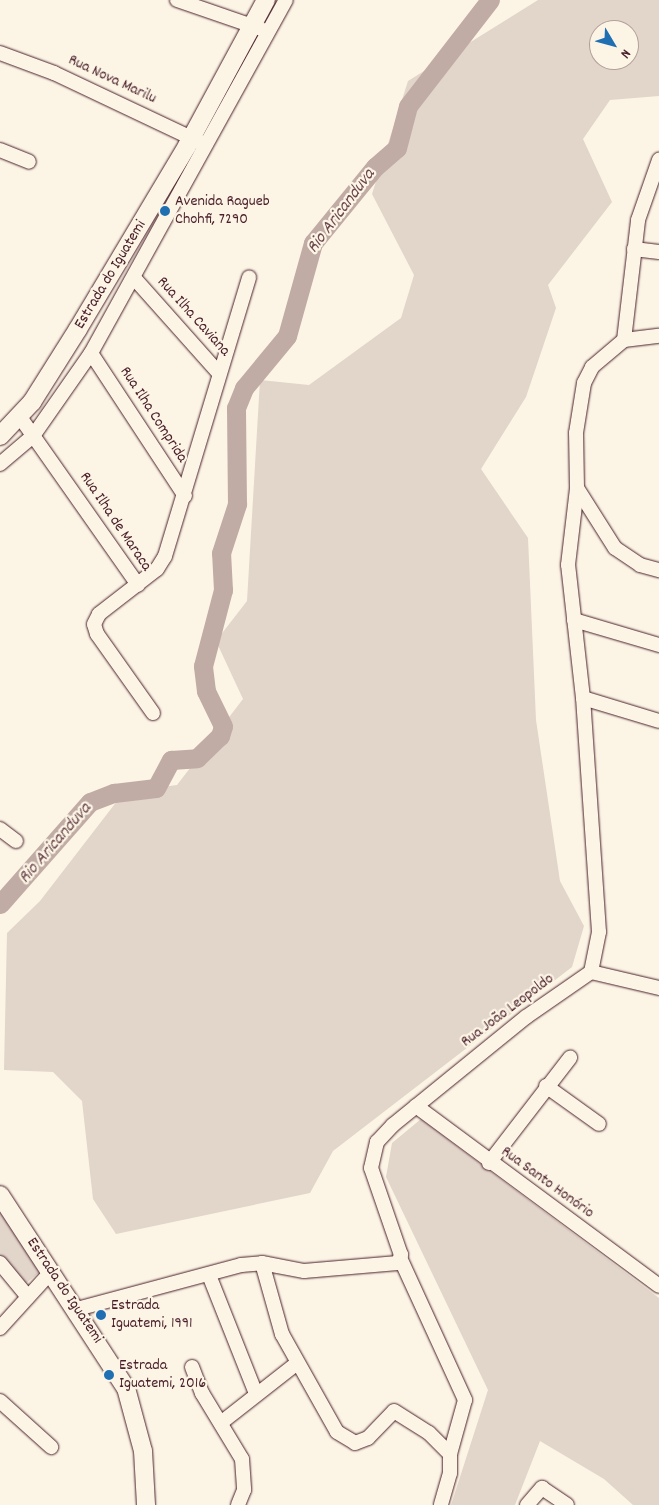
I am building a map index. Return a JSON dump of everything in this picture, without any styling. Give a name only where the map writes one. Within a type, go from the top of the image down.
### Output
[{"type":"main road","name":"Estrada do Iguatemi","points":[[0,436],[20,417],[199,141],[251,26],[266,0]]},
{"type":"main road","name":"Estrada do Iguatemi","points":[[0,1195],[117,1371],[136,1413],[146,1505]]},
{"type":"street","points":[[177,0],[269,32]]},
{"type":"street","points":[[0,464],[33,436],[91,353],[135,279],[199,141],[269,32],[286,0]]},
{"type":"street","name":"Rua Nova Marilu","points":[[0,53],[54,72],[199,141]]},
{"type":"street","points":[[0,150],[29,162]]},
{"type":"street","points":[[624,340],[634,249],[644,195],[659,160]]},
{"type":"street","points":[[634,249],[659,252]]},
{"type":"street","name":"Rua Ilha Caviana","points":[[218,372],[249,277]]},
{"type":"street","name":"Rua Ilha Caviana","points":[[135,279],[218,372]]},
{"type":"street","points":[[659,336],[624,340],[601,357],[584,382],[576,433],[577,488],[568,565],[583,698],[599,932],[591,972],[659,988]]},
{"type":"street","name":"Rua Ilha Comprida","points":[[91,353],[185,496]]},
{"type":"street","points":[[138,585],[162,562],[185,496],[218,372]]},
{"type":"street","name":"Rua Ilha de Maraca","points":[[20,417],[138,585],[99,614],[95,629],[153,713]]},
{"type":"street","points":[[577,488],[615,548],[640,565],[659,570]]},
{"type":"street","points":[[574,620],[659,645]]},
{"type":"street","points":[[583,698],[659,721]]},
{"type":"street","points":[[0,829],[16,841]]},
{"type":"street","name":"Rua João Leopoldo","points":[[441,1505],[450,1472],[450,1454],[465,1400],[401,1260],[371,1168],[378,1142],[393,1125],[526,1017],[591,972]]},
{"type":"street","points":[[489,1163],[546,1086],[570,1058]]},
{"type":"street","points":[[546,1086],[599,1124]]},
{"type":"street","name":"Rua Santo Honório","points":[[416,1106],[489,1163],[659,1286]]},
{"type":"street","points":[[77,1309],[262,1263],[304,1271],[401,1260]]},
{"type":"street","points":[[0,1263],[28,1297]]},
{"type":"street","points":[[262,1263],[296,1364],[337,1432],[355,1443],[368,1438],[394,1411],[429,1433],[450,1454]]},
{"type":"street","points":[[0,1328],[51,1272]]},
{"type":"street","points":[[209,1275],[256,1394]]},
{"type":"street","points":[[222,1422],[296,1364]]},
{"type":"street","points":[[192,1367],[205,1399],[222,1422],[244,1465],[244,1490],[238,1505]]},
{"type":"street","points":[[0,1401],[51,1447]]},
{"type":"street","points":[[527,1505],[542,1488],[567,1505]]},
{"type":"shaded area","points":[[538,0],[659,0],[659,96],[610,100],[583,139],[612,202],[548,285],[556,308],[526,397],[481,469],[528,538],[536,720],[560,881],[584,926],[572,967],[333,1151],[310,1193],[116,1234],[93,1199],[82,1101],[53,1072],[4,1070],[7,933],[40,901],[124,792],[177,785],[243,699],[216,641],[247,601],[260,380],[309,385],[401,318],[414,275],[372,194],[408,81]]},
{"type":"shaded area","points":[[421,1119],[659,1298],[659,1505],[633,1505],[604,1479],[540,1441],[515,1505],[451,1505],[488,1390],[386,1177],[392,1143]]},
{"type":"shaded area","points":[[0,1203],[44,1268],[23,1286],[0,1255]]},
{"type":"waterway","name":"Rio Aricanduva","points":[[0,904],[90,802],[114,793],[156,788],[171,760],[197,758],[220,736],[223,726],[206,691],[203,666],[223,590],[221,553],[237,504],[236,408],[244,388],[287,336],[313,243],[375,167],[397,148],[408,106],[490,0]]},
{"type":"place","name":"Avenida Ragueb Chohfi, 7290","points":[[165,211]]},
{"type":"place","name":"Estrada Iguatemi, 1991","points":[[101,1315]]},
{"type":"place","name":"Estrada Iguatemi, 2016","points":[[109,1375]]}]
